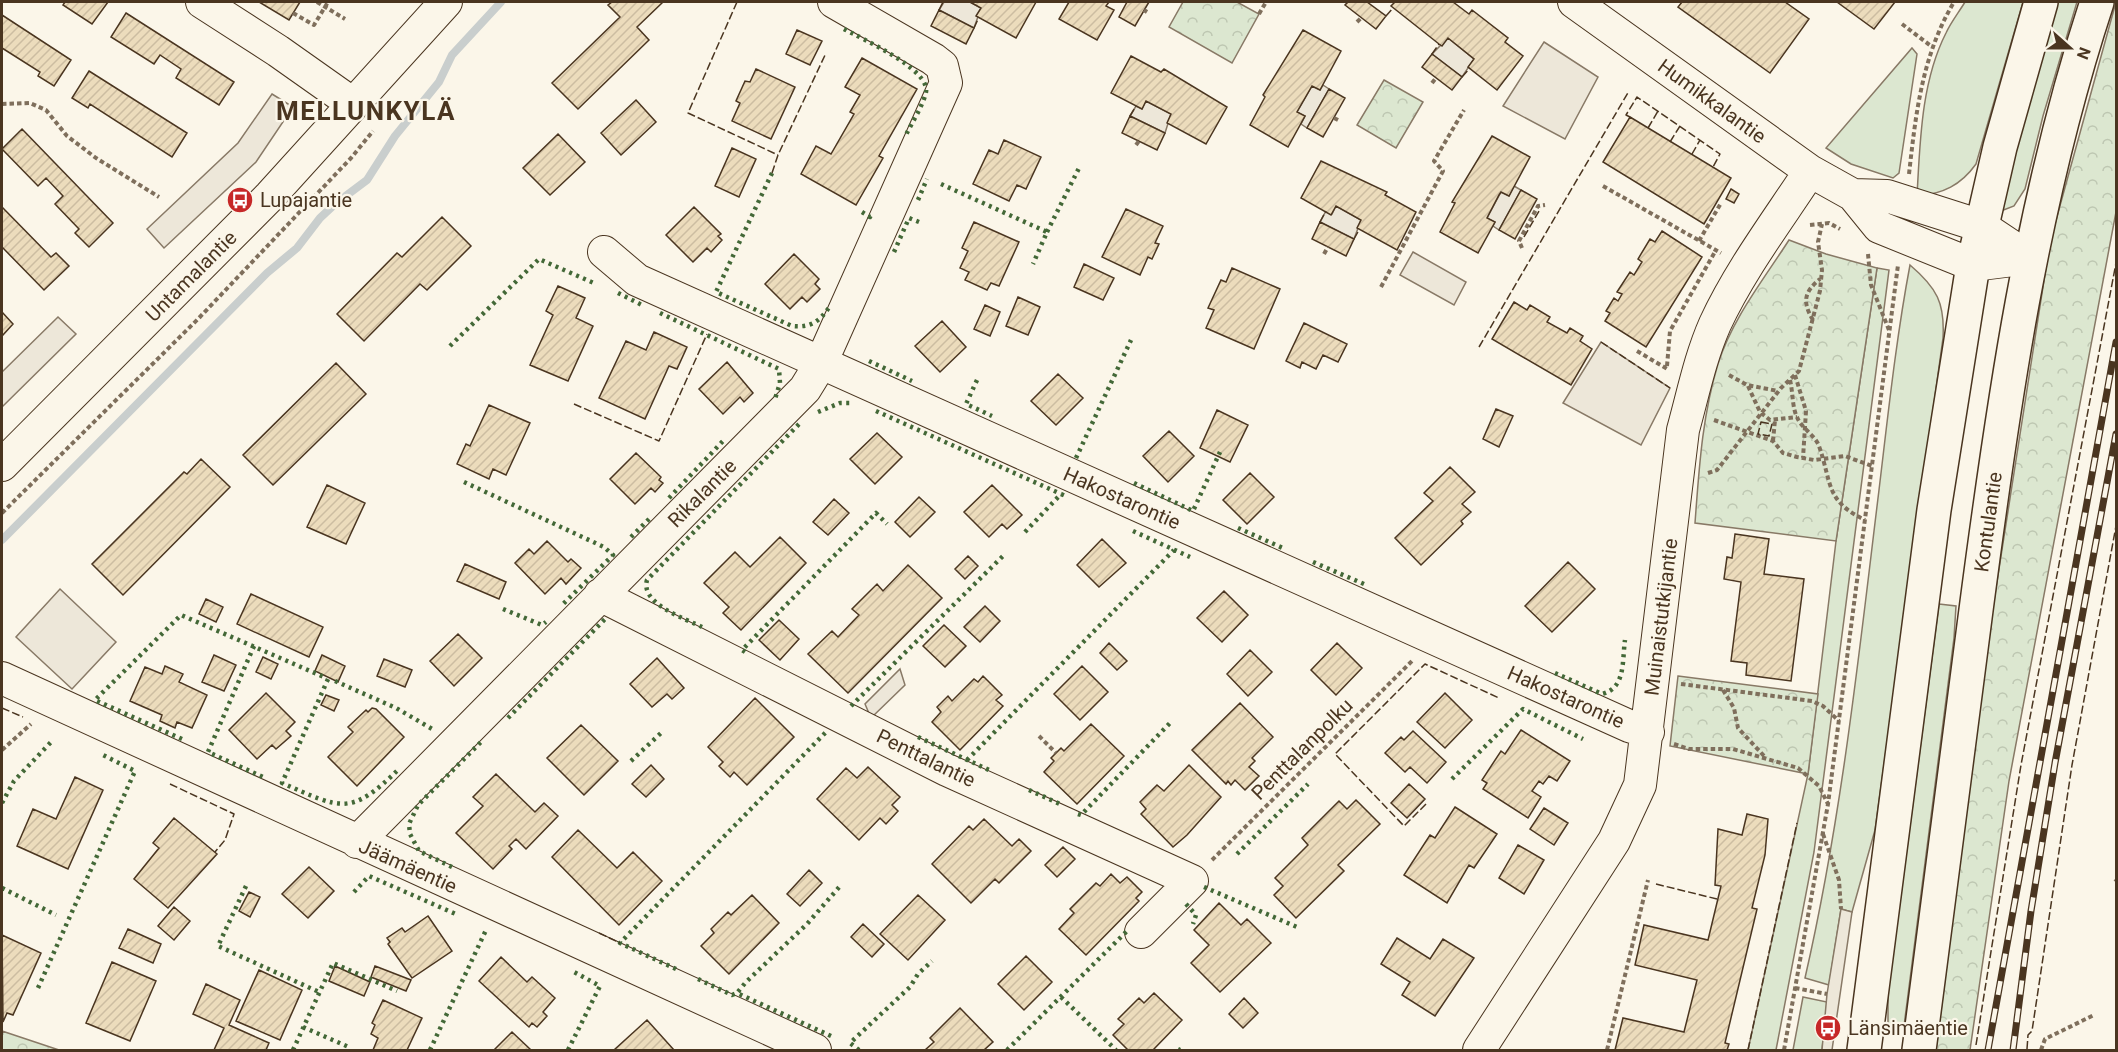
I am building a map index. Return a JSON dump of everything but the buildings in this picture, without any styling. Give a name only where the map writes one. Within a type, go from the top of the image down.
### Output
[{"type":"main road","points":[[1864,1050],[1934,510],[1973,265],[2024,57],[2041,2]]},
{"type":"main road","name":"Kontulantie","points":[[1919,1050],[2005,392],[2029,258],[2074,71],[2097,2]]},
{"type":"street","points":[[202,2],[278,51],[353,104]]},
{"type":"street","name":"Untamalantie","points":[[2,465],[270,196],[446,2]]},
{"type":"street","name":"Rikalantie","points":[[357,842],[805,389],[821,363],[938,105],[946,75],[933,59],[834,2]]},
{"type":"street","name":"Humikkalantie","points":[[1574,2],[1810,171],[1853,195],[1879,227],[1973,265],[2029,258]]},
{"type":"street","name":"Muinaistutkijantie","points":[[1479,1050],[1614,841],[1640,785],[1678,472],[1688,413],[1688,367],[1744,272],[1810,171]]},
{"type":"street","name":"Humikkalantie","points":[[1853,195],[1887,196],[1981,226],[2029,258]]},
{"type":"street","name":"Hakostarontie","points":[[604,252],[637,280],[1629,726],[1648,732]]},
{"type":"street","name":"Penttalantie","points":[[600,595],[947,770],[1191,881]]},
{"type":"street","name":"Jäämäentie","points":[[2,678],[815,1050]]},
{"type":"street","points":[[1141,932],[1191,881]]},
{"type":"path","points":[[317,2],[326,4],[345,19]]},
{"type":"path","points":[[1259,14],[1266,2]]},
{"type":"path","points":[[1909,177],[1919,92],[1931,45],[1954,2]]},
{"type":"path","points":[[293,13],[314,25],[326,4]]},
{"type":"path","points":[[1357,22],[1361,18]]},
{"type":"path","points":[[1902,24],[1931,45]]},
{"type":"path","points":[[1432,83],[1436,78]]},
{"type":"path","points":[[2,104],[30,103],[46,110],[68,136],[96,158],[159,197]]},
{"type":"path","points":[[1381,287],[1443,171],[1434,161],[1464,110]]},
{"type":"path","points":[[1603,186],[1724,255]]},
{"type":"path","points":[[1699,241],[1721,203]]},
{"type":"path","points":[[1522,248],[1519,241],[1526,223],[1538,206],[1545,205]]},
{"type":"path","points":[[1678,472],[1702,476],[1717,470],[1747,433],[1760,412],[1800,371],[1821,279],[1818,242],[1822,224]]},
{"type":"path","points":[[1324,254],[1328,247]]},
{"type":"path","points":[[1667,369],[1670,331],[1716,250]]},
{"type":"path","points":[[1868,251],[1871,285],[1889,330]]},
{"type":"path","points":[[1784,1050],[1828,804],[1898,261]]},
{"type":"path","points":[[1813,320],[1805,303],[1806,295],[1821,279]]},
{"type":"path","points":[[1637,351],[1667,369],[1688,367],[1747,385],[1778,391]]},
{"type":"path","points":[[1795,375],[1806,411],[1803,458]]},
{"type":"path","points":[[1790,381],[1797,417],[1818,443],[1833,495],[1846,511],[1865,520]]},
{"type":"path","points":[[1747,385],[1760,412],[1770,420],[1797,417]]},
{"type":"path","points":[[1688,413],[1773,441],[1783,453],[1803,458],[1845,456],[1872,466]]},
{"type":"path","points":[[1773,441],[1775,420]]},
{"type":"path","name":"Penttalanpolku","points":[[1191,881],[1434,638]]},
{"type":"path","points":[[1675,683],[1812,701],[1823,706],[1839,721]]},
{"type":"path","points":[[1722,689],[1734,708],[1738,728],[1766,758]]},
{"type":"path","points":[[2,750],[38,717]]},
{"type":"path","points":[[1648,732],[1689,749],[1733,749],[1798,768],[1819,786],[1828,804]]},
{"type":"path","points":[[1038,736],[1056,753]]},
{"type":"path","points":[[1823,834],[1839,880],[1841,909]]},
{"type":"path","points":[[1607,1050],[1648,880]]},
{"type":"path","points":[[1796,988],[1827,994]]},
{"type":"path","points":[[2041,1050],[2045,1039],[2094,1015]]},
{"type":"green space","points":[[1183,2],[1237,2],[1259,14],[1232,63],[1169,27]]},
{"type":"green space","points":[[1965,2],[2023,2],[1976,164],[1964,178],[1951,187],[1943,191],[1917,196],[1923,113],[1931,72],[1946,33]]},
{"type":"green space","points":[[2057,2],[2077,2],[2043,116],[2025,189],[2014,206],[2001,211],[2020,124]]},
{"type":"green space","points":[[2116,2],[2116,212],[2009,781],[1970,1050],[1936,1050],[1989,633],[2050,242]]},
{"type":"green space","points":[[1912,48],[1917,54],[1899,173],[1893,178],[1851,164],[1826,148]]},
{"type":"green space","points":[[1384,80],[1423,102],[1396,148],[1357,125]]},
{"type":"green space","points":[[1789,240],[1826,254],[1877,268],[1836,541],[1695,523],[1705,423],[1718,364],[1740,315]]},
{"type":"green space","points":[[1910,265],[1927,281],[1937,297],[1941,306],[1943,338],[1875,830],[1852,912],[1841,909],[1829,985],[1805,978],[1829,857],[1857,674],[1893,377]]},
{"type":"green space","points":[[1877,268],[1889,270],[1814,852],[1776,1050],[1748,1050],[1808,774],[1836,541]]},
{"type":"green space","points":[[1939,604],[1956,606],[1954,638],[1904,1026],[1888,1025],[1888,993]]},
{"type":"green space","points":[[1678,676],[1818,694],[1808,774],[1670,746]]},
{"type":"green space","points":[[1803,997],[1827,1002],[1822,1050],[1793,1050]]},
{"type":"green space","points":[[2,1031],[59,1050],[2,1050]]},
{"type":"shaded area","points":[[944,2],[970,2],[981,8],[974,28],[939,10]]},
{"type":"shaded area","points":[[1448,38],[1474,59],[1462,77],[1432,54]]},
{"type":"shaded area","points":[[1544,42],[1598,77],[1565,139],[1503,106]]},
{"type":"shaded area","points":[[1323,85],[1329,89],[1307,128],[1301,124],[1305,116],[1297,112],[1312,86],[1320,90]]},
{"type":"shaded area","points":[[272,94],[293,107],[256,162],[164,248],[147,229],[238,143]]},
{"type":"shaded area","points":[[1146,101],[1171,114],[1165,133],[1130,116],[1136,106],[1142,109]]},
{"type":"shaded area","points":[[1514,186],[1521,190],[1499,230],[1493,226],[1495,222],[1487,218],[1501,192],[1509,196]]},
{"type":"shaded area","points":[[1336,206],[1361,220],[1354,239],[1320,222],[1326,211],[1332,214]]},
{"type":"shaded area","points":[[1413,252],[1466,282],[1454,305],[1400,275]]},
{"type":"shaded area","points":[[58,317],[76,334],[2,407],[2,372]]},
{"type":"shaded area","points":[[1601,342],[1670,388],[1641,445],[1563,403]]},
{"type":"shaded area","points":[[60,589],[116,642],[72,689],[16,637]]},
{"type":"shaded area","points":[[900,669],[905,685],[871,718],[865,704]]},
{"type":"shaded area","points":[[1841,909],[1852,912],[1832,1050],[1822,1050],[1827,994]]},
{"type":"waterway","points":[[2,540],[267,273],[297,248],[320,218],[367,180],[395,136],[439,82],[452,55],[501,2]]},
{"type":"railway","points":[[1988,1050],[2116,342]]},
{"type":"railway","points":[[2013,1050],[2031,911],[2055,763],[2116,434]]},
{"type":"hedge","points":[[844,29],[907,65],[924,83],[925,97],[906,135]]},
{"type":"hedge","points":[[1047,232],[1080,166]]},
{"type":"hedge","points":[[772,173],[716,292],[792,326],[810,325],[823,316],[830,306]]},
{"type":"hedge","points":[[918,200],[927,179]]},
{"type":"hedge","points":[[941,184],[1047,232],[1033,264]]},
{"type":"hedge","points":[[862,212],[870,217],[872,213]]},
{"type":"hedge","points":[[894,252],[909,218],[919,222]]},
{"type":"hedge","points":[[450,346],[539,259],[596,284]]},
{"type":"hedge","points":[[618,293],[642,305]]},
{"type":"hedge","points":[[660,313],[779,369],[780,383],[775,399]]},
{"type":"hedge","points":[[1076,458],[1131,340]]},
{"type":"hedge","points":[[869,361],[912,381]]},
{"type":"hedge","points":[[977,380],[966,404],[992,416]]},
{"type":"hedge","points":[[818,412],[840,403],[850,403]]},
{"type":"hedge","points":[[876,411],[1061,494]]},
{"type":"hedge","points":[[702,627],[666,610],[657,603],[650,596],[647,580],[802,421]]},
{"type":"hedge","points":[[669,498],[723,441]]},
{"type":"hedge","points":[[1134,483],[1193,511],[1220,452]]},
{"type":"hedge","points":[[464,482],[604,547],[613,555],[561,606]]},
{"type":"hedge","points":[[1025,532],[1061,494],[1068,497]]},
{"type":"hedge","points":[[745,652],[742,650],[876,513],[887,524]]},
{"type":"hedge","points":[[631,537],[651,517]]},
{"type":"hedge","points":[[1238,528],[1285,549]]},
{"type":"hedge","points":[[1133,531],[1190,557]]},
{"type":"hedge","points":[[967,760],[1174,550]]},
{"type":"hedge","points":[[851,706],[1004,555]]},
{"type":"hedge","points":[[1313,562],[1364,584]]},
{"type":"hedge","points":[[503,609],[542,625],[546,622]]},
{"type":"hedge","points":[[182,739],[95,700],[181,615],[324,677]]},
{"type":"hedge","points":[[508,718],[607,617]]},
{"type":"hedge","points":[[1555,673],[1602,694],[1610,691],[1619,680],[1625,640]]},
{"type":"hedge","points":[[254,646],[208,752],[263,777]]},
{"type":"hedge","points":[[328,679],[282,783],[319,799],[345,804],[369,795],[400,768]]},
{"type":"hedge","points":[[335,681],[396,708],[434,730]]},
{"type":"hedge","points":[[1452,779],[1523,709],[1583,739]]},
{"type":"hedge","points":[[1078,814],[1081,815],[1170,723]]},
{"type":"hedge","points":[[676,969],[620,943],[826,732]]},
{"type":"hedge","points":[[631,761],[661,733]]},
{"type":"hedge","points":[[918,737],[989,770]]},
{"type":"hedge","points":[[2,803],[14,781],[53,740]]},
{"type":"hedge","points":[[452,867],[419,851],[410,834],[409,824],[418,805],[482,741]]},
{"type":"hedge","points":[[38,988],[135,771],[103,755]]},
{"type":"hedge","points":[[1237,854],[1308,784]]},
{"type":"hedge","points":[[1029,790],[1060,804]]},
{"type":"hedge","points":[[354,892],[369,876],[458,915]]},
{"type":"hedge","points":[[831,1036],[737,993],[807,924],[841,885]]},
{"type":"hedge","points":[[246,886],[218,946],[319,992]]},
{"type":"hedge","points":[[1204,887],[1297,927]]},
{"type":"hedge","points":[[2,888],[56,915]]},
{"type":"hedge","points":[[1186,904],[1196,915],[1193,924]]},
{"type":"hedge","points":[[430,1050],[486,930]]},
{"type":"hedge","points":[[1007,1050],[1128,930]]},
{"type":"hedge","points":[[859,1050],[850,1043],[910,987],[918,974],[932,961]]},
{"type":"hedge","points":[[293,1050],[333,963],[397,991]]},
{"type":"hedge","points":[[568,1050],[600,986],[574,972]]},
{"type":"hedge","points":[[698,979],[732,995],[737,993]]},
{"type":"hedge","points":[[1061,997],[1116,1050]]},
{"type":"hedge","points":[[303,1027],[351,1048]]},
{"type":"fence","points":[[737,2],[688,113],[778,155]]},
{"type":"fence","points":[[939,10],[943,2]]},
{"type":"fence","points":[[1386,16],[1393,8]]},
{"type":"fence","points":[[974,28],[979,17]]},
{"type":"fence","points":[[1432,54],[1439,44]]},
{"type":"fence","points":[[772,173],[778,155],[826,53]]},
{"type":"fence","points":[[1462,77],[1470,68]]},
{"type":"fence","points":[[1479,347],[1629,91]]},
{"type":"fence","points":[[1630,117],[1626,115],[1637,97],[1720,154],[1713,167]]},
{"type":"fence","points":[[1130,116],[1136,106]]},
{"type":"fence","points":[[1648,128],[1658,111]]},
{"type":"fence","points":[[1670,142],[1680,126]]},
{"type":"fence","points":[[1692,154],[1700,140]]},
{"type":"fence","points":[[1320,222],[1326,211]]},
{"type":"fence","points":[[1524,237],[1539,211]]},
{"type":"fence","points":[[1354,239],[1359,230]]},
{"type":"fence","points":[[1976,1045],[2021,765],[2116,263]]},
{"type":"fence","points":[[574,404],[659,441],[707,334]]},
{"type":"fence","points":[[1601,342],[1670,388]]},
{"type":"fence","points":[[1761,422],[1772,424],[1769,436],[1758,434],[1761,422]]},
{"type":"fence","points":[[2027,1049],[2028,1035],[2032,1031],[2072,765],[2116,526]]},
{"type":"fence","points":[[1426,804],[1404,826],[1335,754],[1425,664],[1499,698]]},
{"type":"fence","points":[[2,708],[23,717]]},
{"type":"fence","points":[[170,784],[234,814],[225,840],[215,852]]},
{"type":"fence","points":[[1748,1050],[1797,823]]},
{"type":"fence","points":[[1656,884],[1717,899]]},
{"type":"fence","points":[[599,933],[620,943]]},
{"type":"place","name":"Lupajantie","points":[[240,200]]},
{"type":"place","name":"Länsimäentie","points":[[1828,1028]]},
{"type":"district","name":"MELLUNKYLÄ","points":[[366,111]]}]
